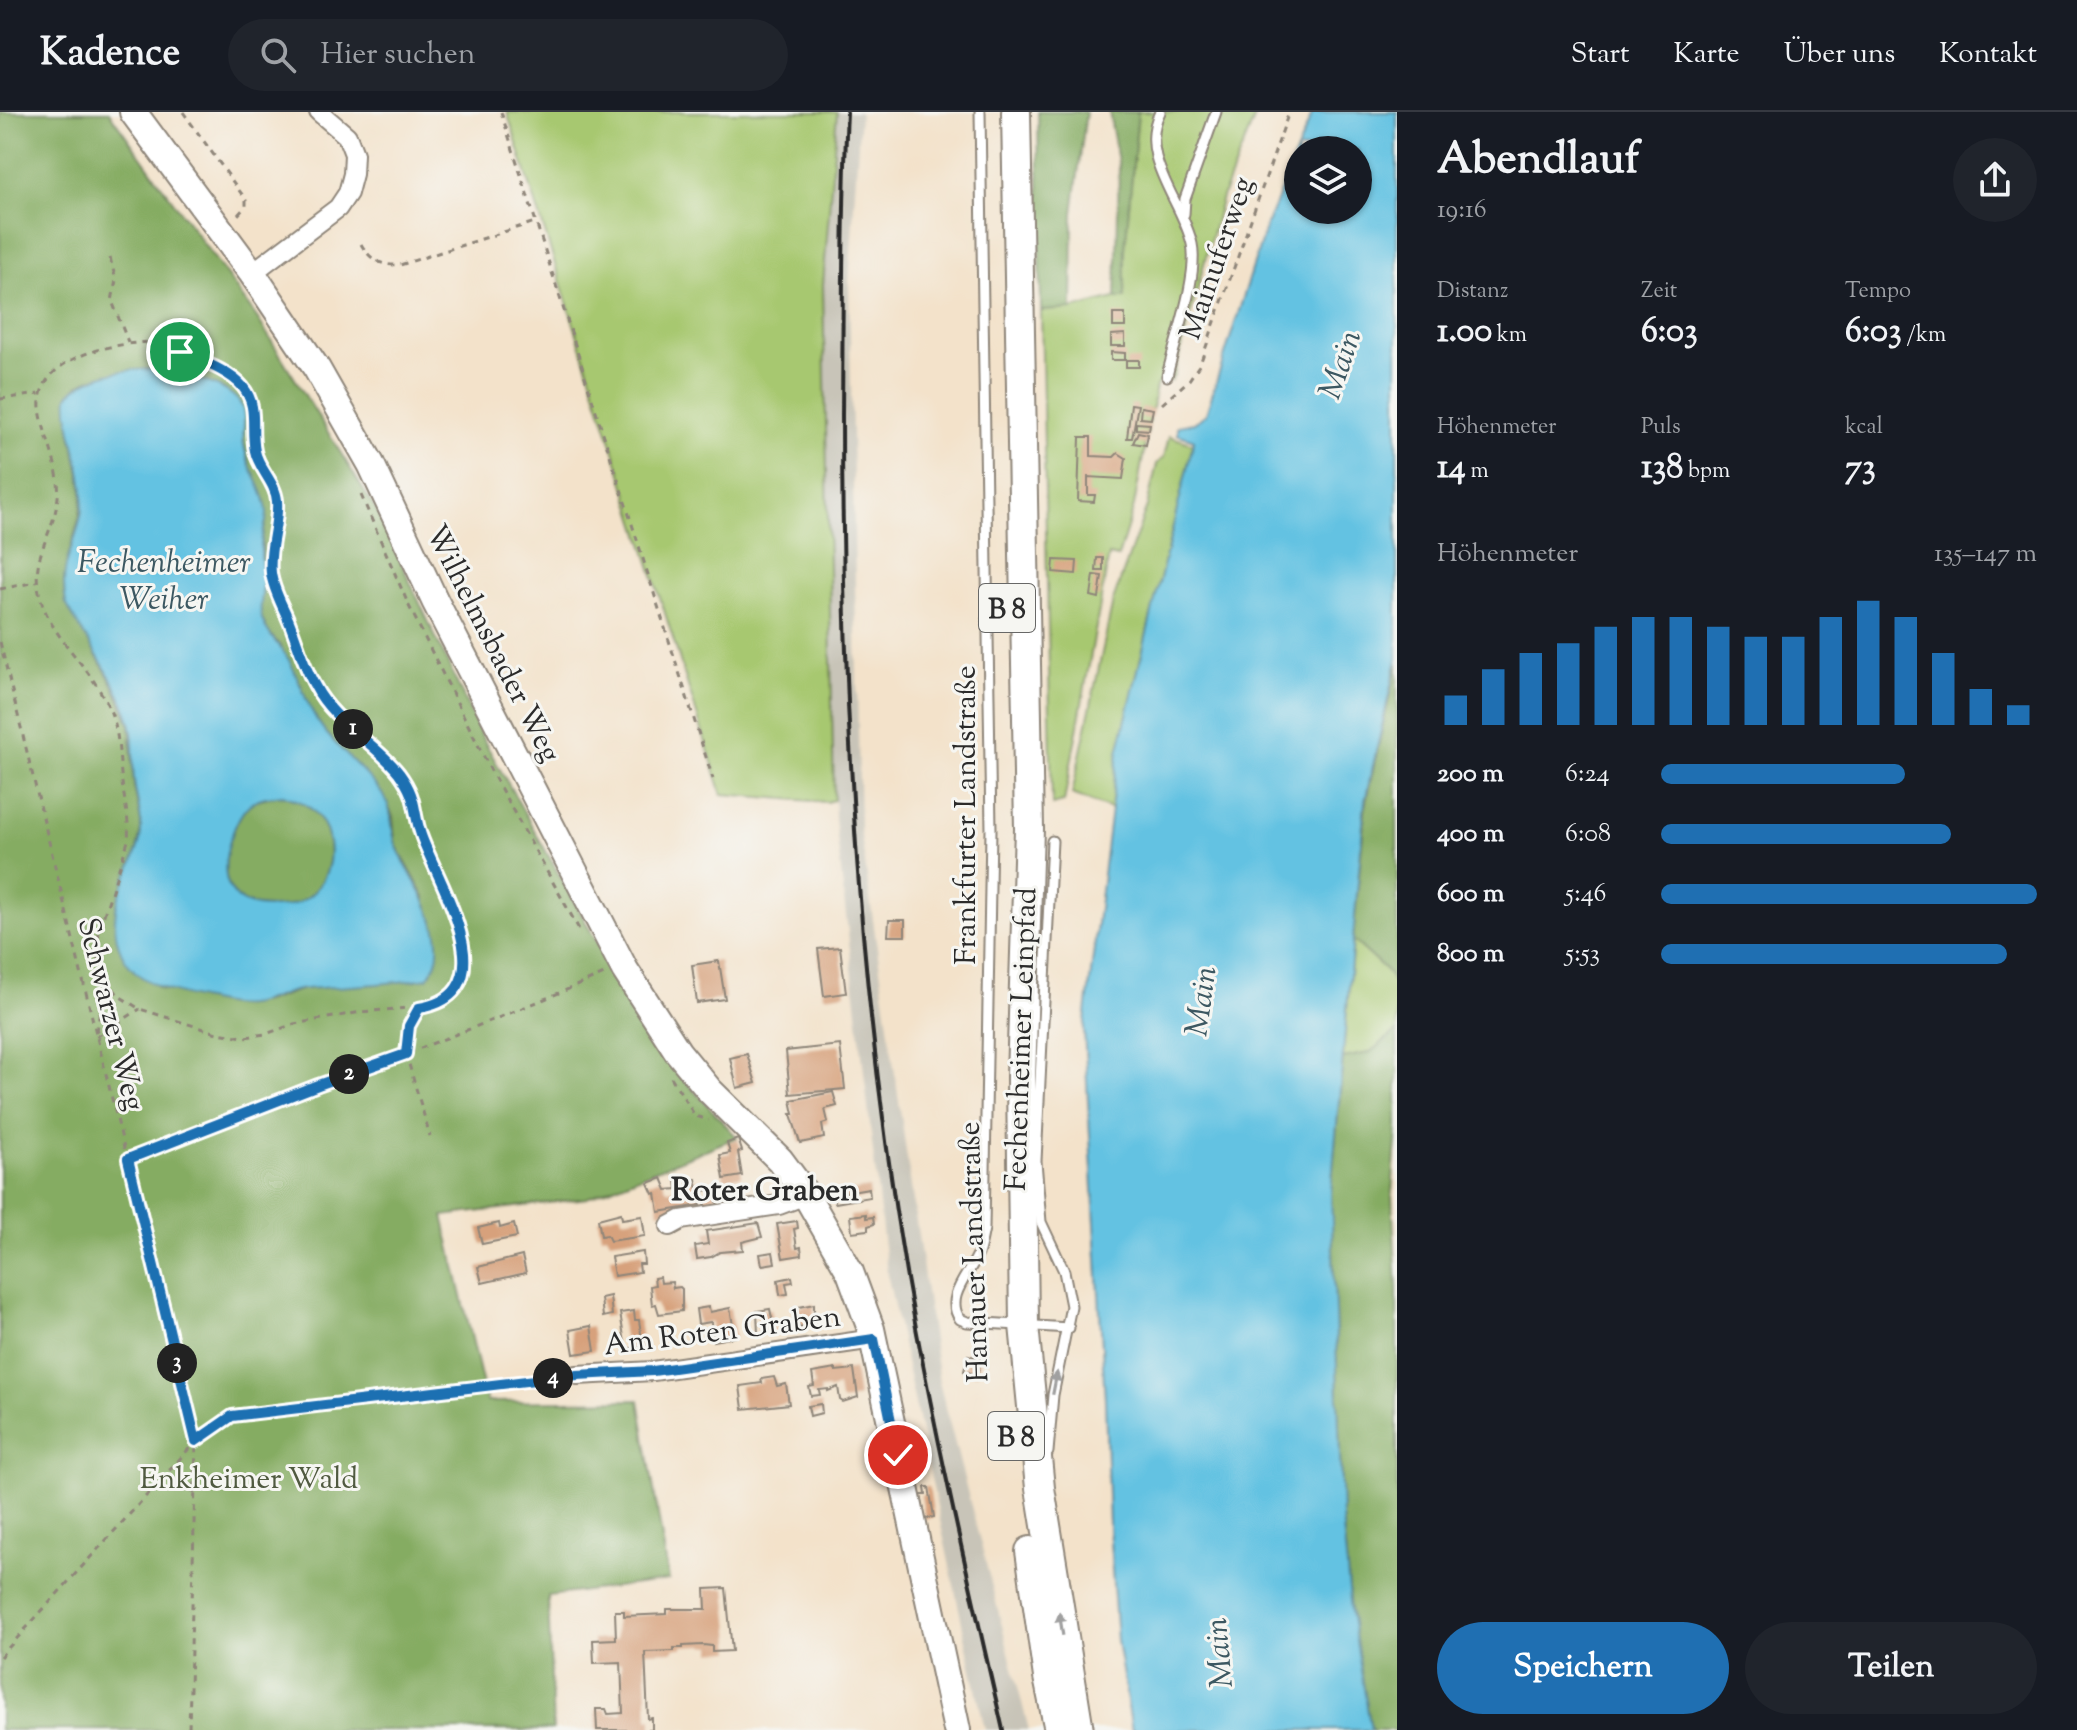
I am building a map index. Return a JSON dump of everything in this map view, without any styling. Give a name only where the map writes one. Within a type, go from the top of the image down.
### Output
[{"type":"main road","name":"Hanauer Landstraße","points":[[998,112],[1011,821],[1010,933],[1002,1104],[1015,1324],[1019,1462],[1048,1677],[1059,1730]]},
{"type":"main road","name":"B 8","points":[[1015,1324],[1029,829],[1016,112]]},
{"type":"main road","name":"Hanauer Landstraße","points":[[1015,1324],[1074,1701],[1082,1730]]},
{"type":"main road","points":[[1048,1677],[1048,1730]]},
{"type":"street","name":"Wilhelmsbader Weg","points":[[133,112],[303,346],[345,416],[435,601],[625,970],[678,1052],[710,1091],[780,1160],[806,1195],[850,1272],[874,1339],[957,1730]]},
{"type":"street","points":[[252,273],[338,208],[348,193],[354,154],[347,136],[319,112]]},
{"type":"street","points":[[670,1226],[681,1220],[779,1205],[806,1195]]},
{"type":"street","name":"Am Roten Graben","points":[[577,1375],[653,1371],[874,1339]]},
{"type":"lane","name":"Frankfurter Landstraße","points":[[980,112],[991,946],[984,1229],[979,1252],[957,1291],[954,1308],[956,1315],[967,1322],[1015,1324]]},
{"type":"lane","points":[[1160,112],[1154,129],[1157,160],[1167,189],[1184,217],[1192,245],[1193,264],[1167,376]]},
{"type":"lane","points":[[1184,217],[1185,199],[1216,112]]},
{"type":"lane","name":"Fechenheimer Leinpfad","points":[[1040,1488],[1050,1440],[1053,1395],[1069,1328],[1071,1306],[1068,1284],[1041,1222],[1036,1161],[1052,841]]},
{"type":"lane","points":[[1015,1324],[1069,1328]]},
{"type":"path","points":[[183,112],[246,200],[246,206],[219,229]]},
{"type":"path","points":[[501,112],[713,779]]},
{"type":"path","name":"Mainuferweg","points":[[1162,404],[1197,370],[1289,112]]},
{"type":"path","points":[[361,244],[367,255],[377,262],[400,265],[535,222]]},
{"type":"path","points":[[110,258],[116,280],[112,301],[128,343]]},
{"type":"path","points":[[152,342],[236,379],[245,389],[254,407],[255,454],[277,498],[269,550],[271,577],[315,687],[334,714],[381,753],[414,797],[421,834],[455,908],[463,937],[463,970],[449,996],[432,1006],[361,1012],[244,1037],[217,1033],[140,1009],[119,996],[105,977],[97,956],[99,930],[128,841],[129,827],[121,774],[120,741],[114,716],[94,681],[57,634],[41,601],[36,582],[38,557],[49,534],[58,495],[54,460],[41,414],[39,394],[45,380],[70,360],[128,343],[152,342]]},
{"type":"path","points":[[0,399],[39,394]]},
{"type":"path","points":[[360,492],[409,606],[491,771],[582,934]]},
{"type":"path","points":[[0,589],[36,582]]},
{"type":"path","name":"Schwarzer Weg","points":[[0,642],[196,1441],[189,1730]]},
{"type":"path","points":[[128,1159],[499,1019],[604,974]]},
{"type":"path","points":[[96,1037],[105,977]]},
{"type":"path","points":[[419,1008],[409,1026],[406,1054],[430,1136]]},
{"type":"path","points":[[96,1037],[140,1009]]},
{"type":"path","points":[[0,1657],[196,1441],[232,1416],[577,1375]]},
{"type":"path","points":[[157,1484],[178,1481],[195,1493]]},
{"type":"shaded area","points":[[837,112],[860,112],[849,284],[860,829],[939,1382],[1029,1730],[985,1730],[887,1273],[835,819],[823,285]]},
{"type":"green space","name":"Enkheimer Wald","points":[[0,112],[109,112],[258,319],[379,515],[482,737],[659,1053],[737,1137],[587,1198],[443,1216],[487,1402],[639,1400],[669,1580],[548,1596],[553,1730],[0,1730]],"holes":[[[158,369],[225,389],[243,411],[244,445],[266,522],[262,538],[261,617],[268,632],[279,644],[301,685],[307,704],[323,729],[385,799],[393,817],[395,843],[425,897],[417,980],[303,989],[265,1002],[239,1006],[159,988],[119,945],[115,920],[142,826],[134,786],[130,725],[113,684],[66,603],[65,573],[82,504],[81,478],[69,421],[70,396],[75,388],[91,379]]]},
{"type":"green space","points":[[507,112],[837,112],[823,285],[834,800],[826,802],[722,794]]},
{"type":"green space","points":[[1038,112],[1086,112],[1073,213],[1072,309],[1041,311]]},
{"type":"green space","points":[[1109,112],[1138,112],[1125,249],[1125,298],[1116,298],[1119,167]]},
{"type":"green space","points":[[1138,112],[1257,112],[1222,197],[1174,376],[1170,381],[1161,379],[1156,386],[1134,506],[1118,557],[1109,555],[1064,802],[1052,805],[1041,311],[1072,309],[1125,297],[1125,249]]},
{"type":"green space","points":[[1169,436],[1193,444],[1118,752],[1111,809],[1072,794],[1113,601]]},
{"type":"green space","points":[[1397,663],[1397,988],[1386,970],[1353,940],[1366,801]]},
{"type":"green space","points":[[283,795],[306,805],[322,822],[329,843],[328,866],[314,892],[299,902],[288,906],[258,906],[245,902],[229,886],[226,875],[228,847],[238,819],[249,805],[256,800]]},
{"type":"green space","points":[[1353,940],[1386,970],[1397,988],[1397,1031],[1369,1053],[1343,1058]]},
{"type":"green space","points":[[1397,1031],[1397,1126],[1392,1195],[1397,1289],[1397,1730],[1371,1730],[1351,1611],[1342,1516],[1331,1192],[1343,1058],[1369,1053]]},
{"type":"water","name":"Main","points":[[1313,112],[1397,112],[1397,659],[1365,801],[1331,1192],[1342,1516],[1351,1611],[1371,1730],[1132,1730],[1117,1641],[1084,1030],[1118,752],[1194,440],[1177,434],[1177,426],[1194,423],[1206,414],[1266,226],[1284,182],[1284,224],[1372,224],[1372,136],[1303,136]]},
{"type":"water","name":"Fechenheimer Weiher","points":[[158,369],[218,387],[238,400],[243,409],[246,454],[267,513],[261,549],[262,619],[289,660],[318,722],[371,780],[388,804],[396,844],[436,928],[436,963],[427,978],[299,990],[255,1004],[236,1005],[184,995],[154,984],[130,967],[122,955],[117,939],[116,911],[141,832],[134,780],[133,740],[119,694],[66,603],[65,574],[83,500],[81,473],[69,422],[68,396],[98,377],[122,371]],"holes":[[[283,795],[306,805],[322,822],[329,843],[328,866],[318,887],[304,899],[288,906],[258,906],[245,902],[229,886],[226,875],[228,847],[243,811],[249,805],[260,799]]]},
{"type":"building","points":[[1113,314],[1125,314],[1125,327],[1113,327]]},
{"type":"building","points":[[1125,334],[1125,346],[1111,346],[1111,335]]},
{"type":"building","points":[[1111,352],[1125,353],[1125,360],[1111,360]]},
{"type":"building","points":[[1126,360],[1139,360],[1139,367],[1126,367]]},
{"type":"building","points":[[1131,404],[1138,405],[1132,438],[1127,438]]},
{"type":"building","points":[[1141,407],[1153,409],[1151,419],[1140,418]]},
{"type":"building","points":[[1136,423],[1150,424],[1149,430],[1136,429]]},
{"type":"building","points":[[1138,432],[1148,434],[1146,445],[1133,443]]},
{"type":"building","points":[[1080,437],[1091,437],[1091,456],[1114,457],[1118,453],[1126,458],[1123,479],[1088,477],[1088,495],[1095,495],[1094,502],[1078,501]]},
{"type":"building","points":[[1097,558],[1103,558],[1103,571],[1096,571]]},
{"type":"building","points":[[1054,560],[1077,561],[1076,574],[1053,572]]},
{"type":"building","points":[[1094,575],[1102,576],[1099,598],[1091,596]]},
{"type":"building","points":[[889,920],[905,920],[905,936],[888,936]]},
{"type":"building","points":[[840,947],[846,993],[824,996],[818,949]]},
{"type":"building","points":[[719,961],[725,999],[697,1003],[692,965]]},
{"type":"building","points":[[840,1045],[845,1089],[790,1094],[786,1051]]},
{"type":"building","points":[[747,1054],[756,1083],[737,1088],[730,1058]]},
{"type":"building","points":[[833,1092],[837,1106],[825,1109],[828,1122],[822,1124],[824,1138],[800,1143],[791,1114],[794,1114],[791,1100]]},
{"type":"building","points":[[738,1139],[742,1151],[738,1152],[742,1176],[724,1179],[720,1155],[730,1153],[727,1143]]},
{"type":"building","points":[[662,1178],[667,1190],[677,1189],[676,1180],[696,1179],[701,1205],[659,1212],[656,1193],[653,1194],[648,1183]]},
{"type":"building","points":[[869,1188],[870,1197],[835,1203],[833,1194]]},
{"type":"building","points":[[715,1189],[718,1206],[706,1208],[703,1191]]},
{"type":"building","points":[[621,1213],[622,1219],[642,1216],[645,1236],[610,1241],[607,1235],[601,1236],[598,1219]]},
{"type":"building","points":[[866,1214],[866,1218],[873,1217],[874,1224],[868,1226],[868,1230],[852,1232],[850,1216]]},
{"type":"building","points":[[797,1221],[798,1228],[794,1229],[797,1248],[801,1247],[802,1255],[783,1258],[777,1224]]},
{"type":"building","points":[[499,1223],[500,1228],[514,1224],[517,1237],[482,1244],[478,1228]]},
{"type":"building","points":[[758,1223],[762,1237],[742,1242],[743,1250],[720,1252],[697,1259],[695,1246],[708,1244],[706,1231]]},
{"type":"building","points":[[643,1252],[644,1264],[639,1264],[640,1272],[614,1276],[611,1257]]},
{"type":"building","points":[[773,1252],[775,1263],[762,1265],[760,1254]]},
{"type":"building","points":[[522,1256],[526,1273],[482,1283],[478,1267]]},
{"type":"building","points":[[660,1277],[661,1283],[672,1282],[673,1288],[682,1289],[682,1311],[659,1314],[656,1304],[652,1305],[650,1286],[655,1285],[654,1278]]},
{"type":"building","points":[[792,1277],[793,1282],[786,1283],[788,1294],[780,1295],[778,1280]]},
{"type":"building","points":[[610,1296],[612,1315],[603,1317],[601,1298]]},
{"type":"building","points":[[814,1304],[814,1325],[799,1328],[794,1308]]},
{"type":"building","points":[[709,1307],[710,1312],[730,1308],[735,1337],[713,1341],[711,1322],[698,1324],[696,1309]]},
{"type":"building","points":[[770,1309],[775,1332],[758,1334],[757,1311]]},
{"type":"building","points":[[634,1311],[635,1320],[639,1320],[643,1346],[626,1349],[620,1313]]},
{"type":"building","points":[[591,1326],[595,1351],[574,1354],[570,1330]]},
{"type":"building","points":[[968,1355],[981,1359],[977,1375],[964,1371]]},
{"type":"building","points":[[854,1369],[858,1397],[843,1402],[838,1387],[819,1390],[820,1395],[811,1396],[809,1387],[814,1386],[812,1373]]},
{"type":"building","points":[[774,1377],[777,1386],[786,1384],[789,1404],[743,1409],[740,1386],[762,1383],[761,1379]]},
{"type":"building","points":[[821,1404],[822,1413],[810,1416],[808,1406]]},
{"type":"building","points":[[925,1487],[929,1487],[934,1517],[925,1519],[921,1495],[926,1495]]},
{"type":"building","points":[[726,1588],[732,1651],[712,1652],[712,1646],[703,1645],[683,1646],[674,1648],[674,1651],[645,1652],[648,1719],[652,1718],[652,1730],[597,1730],[596,1709],[606,1709],[608,1714],[623,1713],[621,1662],[594,1663],[593,1640],[616,1639],[615,1611],[624,1611],[624,1616],[667,1614],[667,1609],[706,1609],[705,1589]]},
{"type":"railway","points":[[847,112],[842,415],[845,630],[865,953],[889,1167],[916,1330],[1003,1730]]},
{"type":"district","name":"Roter Graben","points":[[765,1189]]},
{"type":"route","points":[[180,352],[236,379],[254,407],[255,454],[277,498],[269,550],[271,577],[315,687],[334,714],[381,753],[414,797],[421,834],[455,908],[463,937],[463,970],[458,984],[449,996],[432,1006],[419,1008],[409,1026],[406,1054],[128,1159],[196,1441],[232,1416],[577,1375],[653,1371],[874,1339],[898,1455]]}]
